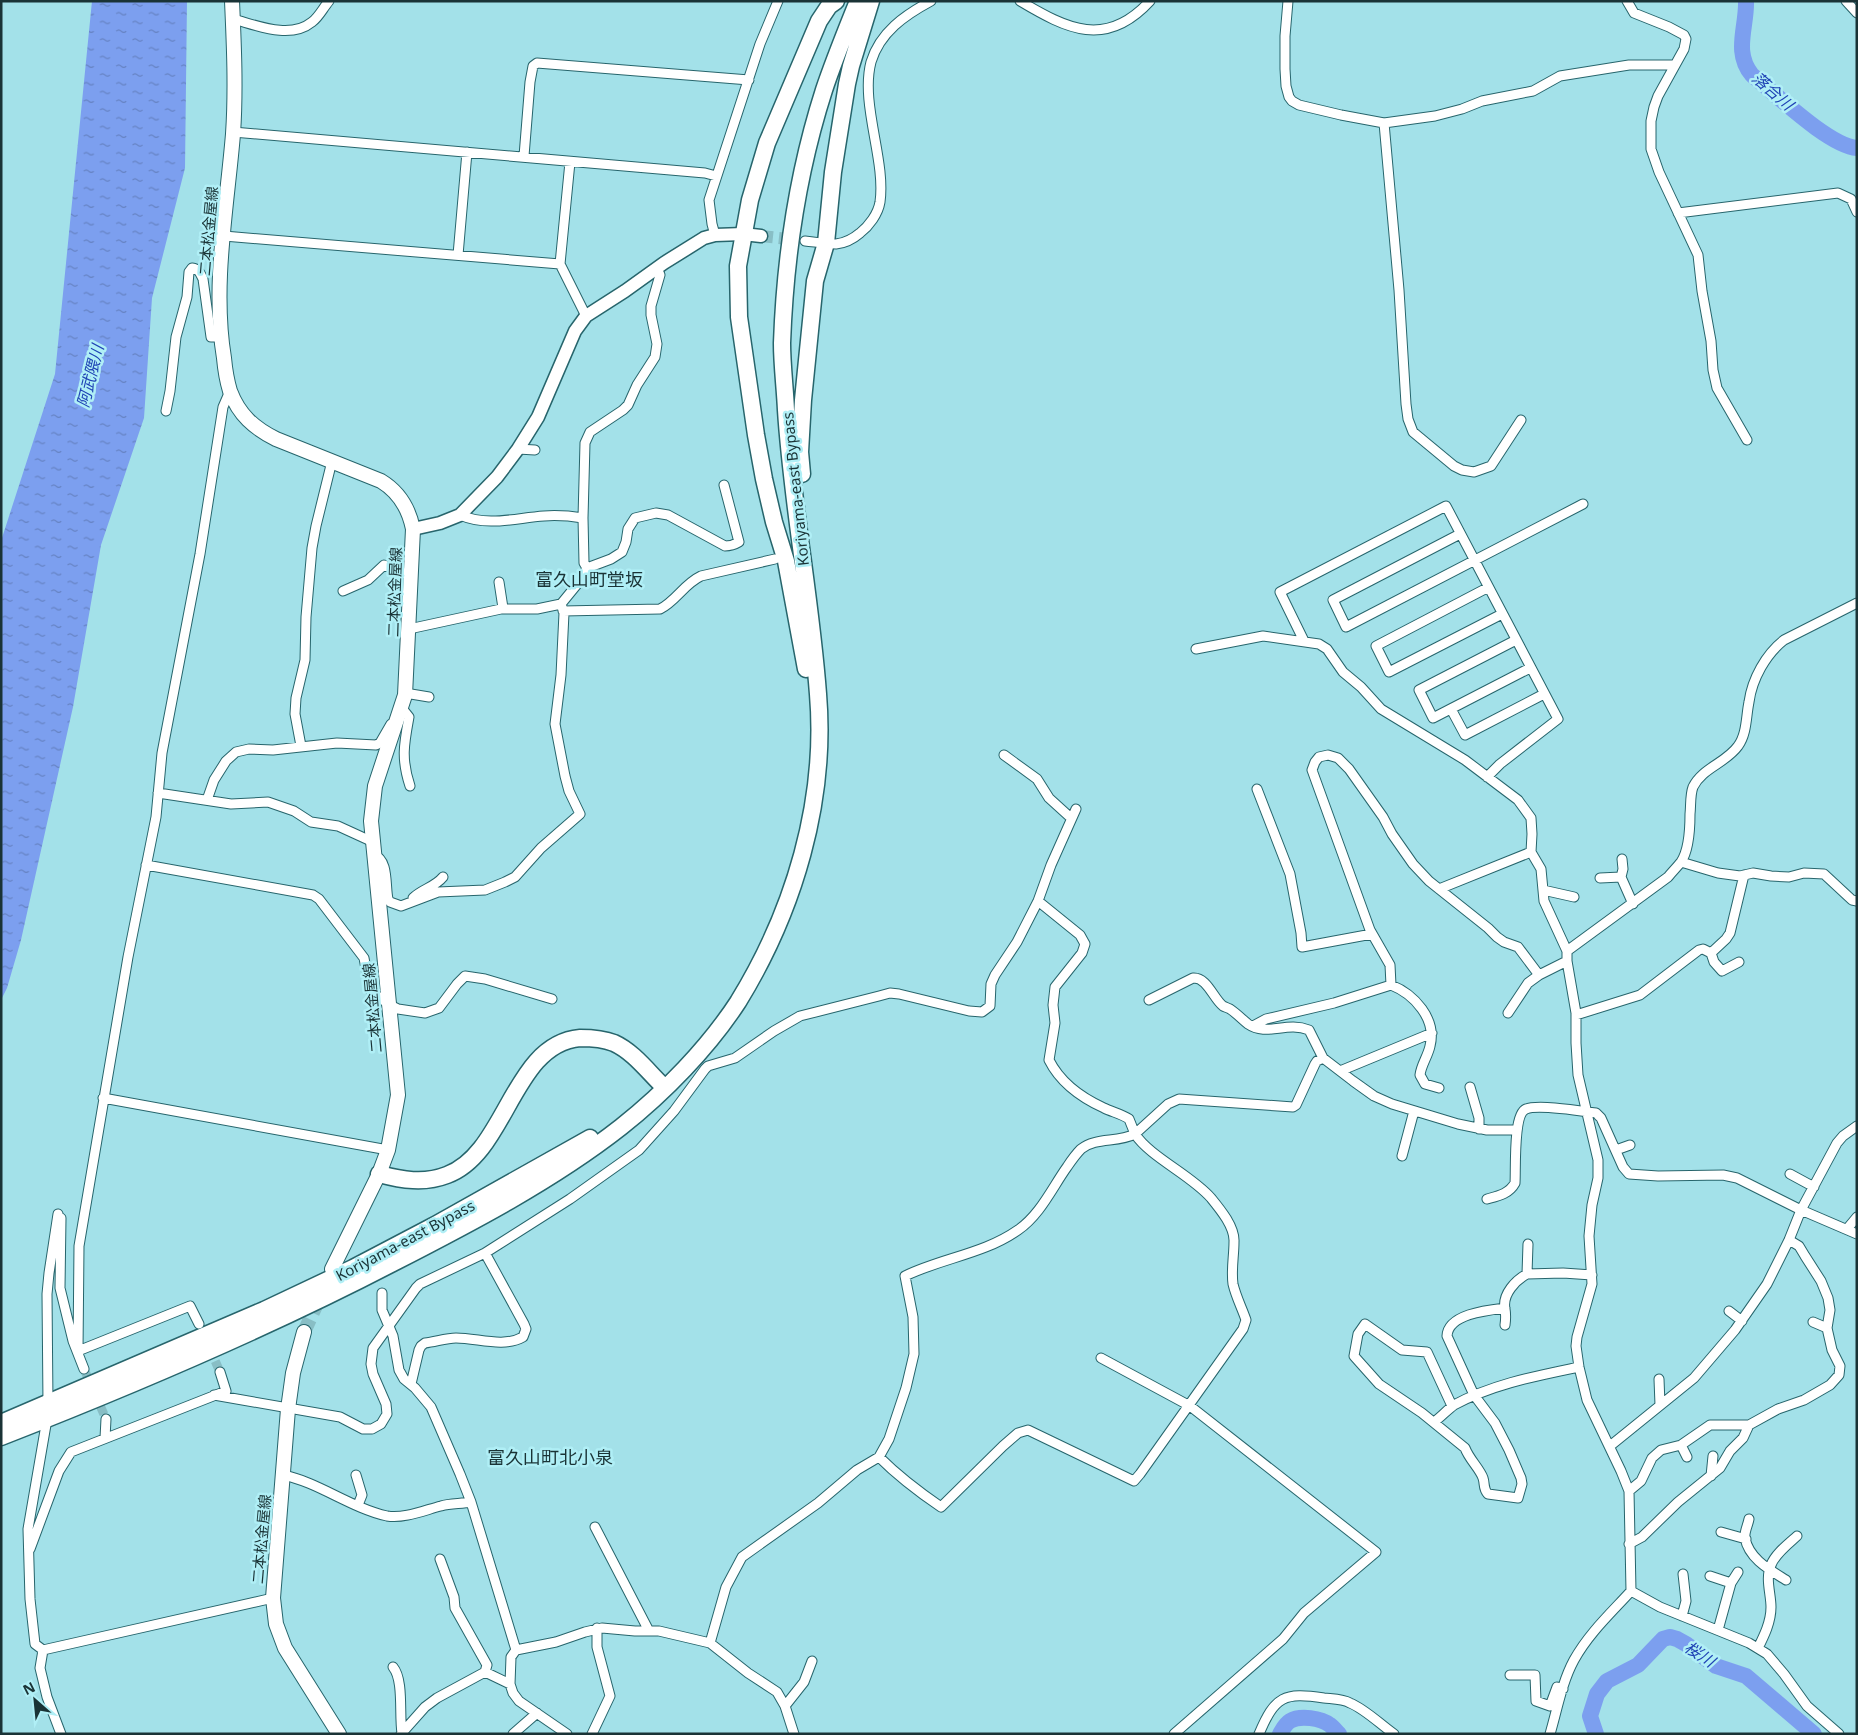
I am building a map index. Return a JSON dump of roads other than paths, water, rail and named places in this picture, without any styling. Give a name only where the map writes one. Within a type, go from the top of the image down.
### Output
[{"type":"highway","points":[[819,725],[808,680],[786,561],[774,522],[756,435],[739,317],[738,266],[743,234],[759,166],[775,121],[819,21],[829,6],[836,1]]},
{"type":"highway","name":"Koriyama-east Bypass","points":[[1,1423],[30,1412],[48,1412],[204,1354],[301,1309],[442,1238],[582,1155],[618,1129],[663,1085],[692,1061],[736,1005],[753,975],[785,909],[803,852],[817,779],[820,746],[818,695],[792,480],[782,346],[790,246],[808,149],[824,92],[858,1]]},
{"type":"highway","points":[[818,695],[819,640],[803,507],[800,452],[807,357],[815,280],[826,243],[833,172],[845,94],[851,66],[871,1]]},
{"type":"highway","points":[[379,1174],[416,1181],[447,1175],[460,1168],[482,1146],[533,1064],[550,1048],[568,1040],[586,1038],[614,1043],[630,1053],[663,1085]]},
{"type":"highway","points":[[1,1437],[24,1428],[48,1412]]},
{"type":"main road","name":"二本松金屋線","points":[[232,1],[234,47],[233,132],[219,294],[220,337],[230,391],[243,415],[260,431],[389,486],[405,506],[411,518],[413,529],[405,693],[375,786],[371,821],[398,1095],[388,1150],[379,1174],[332,1269]]},
{"type":"main road","name":"二本松金屋線","points":[[304,1332],[293,1373],[288,1409],[272,1598],[276,1624],[285,1648],[340,1734]]},
{"type":"street","points":[[233,19],[275,30],[299,28],[312,22],[329,1]]},
{"type":"street","points":[[715,235],[709,205],[716,176],[760,44],[778,1]]},
{"type":"street","points":[[806,241],[837,244],[854,238],[870,222],[877,210],[880,192],[869,86],[871,62],[877,48],[895,24],[931,1]]},
{"type":"street","points":[[1020,1],[1054,21],[1075,28],[1094,31],[1105,30],[1136,15],[1150,1]]},
{"type":"street","points":[[1288,1],[1284,51],[1289,98],[1298,105],[1384,123],[1435,116],[1462,109],[1482,101],[1533,91],[1560,76],[1629,65],[1674,65]]},
{"type":"street","points":[[1627,1],[1634,13],[1684,34],[1686,39],[1684,49],[1674,65],[1654,107],[1651,121],[1651,149],[1659,172],[1698,255],[1717,388],[1747,440]]},
{"type":"street","points":[[1846,1],[1857,13]]},
{"type":"street","points":[[524,156],[530,82],[533,66],[537,63],[749,80]]},
{"type":"street","points":[[1384,123],[1399,290],[1406,404],[1408,419],[1413,432],[1454,466],[1462,470],[1474,472],[1491,466],[1521,420]]},
{"type":"street","points":[[233,132],[524,156],[570,162],[705,173],[716,176]]},
{"type":"street","points":[[458,255],[468,152]]},
{"type":"street","points":[[570,162],[560,264],[586,316]]},
{"type":"street","points":[[1678,213],[1833,193],[1843,193],[1851,199],[1857,212]]},
{"type":"street","points":[[413,529],[440,523],[460,515],[497,477],[518,449],[541,410],[575,330],[586,316],[692,244],[715,235],[743,234],[761,236]]},
{"type":"street","points":[[224,236],[560,264]]},
{"type":"street","points":[[166,411],[176,337],[187,296],[188,272],[192,268],[196,268],[203,279],[211,337],[220,337]]},
{"type":"street","points":[[587,568],[584,562],[583,518],[586,438],[590,432],[628,405],[637,385],[654,357],[657,344],[651,306],[660,276],[657,268]]},
{"type":"street","points":[[78,1350],[79,1246],[156,816],[162,753],[200,554],[223,408],[230,391]]},
{"type":"street","points":[[518,449],[536,450]]},
{"type":"street","points":[[301,746],[296,714],[296,698],[305,660],[306,617],[312,548],[317,519],[332,461]]},
{"type":"street","points":[[158,793],[231,804],[268,802],[294,812],[311,822],[338,826],[373,848],[382,861],[387,896],[390,902],[401,906],[438,892],[485,890],[515,877],[541,848],[580,814],[565,776],[555,724],[561,675],[562,608],[587,568],[611,559],[622,552],[628,529],[635,518],[656,513],[668,516],[725,546],[731,546],[739,542],[724,485]]},
{"type":"street","points":[[1460,534],[1333,600],[1346,627],[1583,504]]},
{"type":"street","points":[[1304,641],[1280,592],[1446,506],[1558,719],[1500,764],[1487,777]]},
{"type":"street","points":[[460,515],[470,519],[489,522],[545,516],[583,518]]},
{"type":"street","points":[[409,629],[502,608],[660,609],[670,604],[692,581],[701,576],[775,559]]},
{"type":"street","points":[[343,591],[372,577],[384,565],[411,576]]},
{"type":"street","points":[[499,582],[502,608]]},
{"type":"street","points":[[1488,588],[1376,646],[1389,672],[1502,614]]},
{"type":"street","points":[[1568,951],[1585,936],[1633,904],[1668,876],[1681,862],[1687,841],[1692,790],[1700,777],[1726,758],[1738,746],[1745,727],[1751,694],[1764,664],[1777,646],[1784,640],[1857,603]]},
{"type":"street","points":[[1196,649],[1263,636],[1319,644],[1324,647],[1343,672],[1361,687],[1381,709],[1444,746],[1487,777],[1518,800],[1531,818],[1530,852],[1541,869],[1544,901],[1568,951],[1567,961],[1576,1015],[1578,1074],[1598,1160],[1598,1178],[1592,1205],[1589,1236],[1592,1275],[1589,1298],[1576,1346],[1579,1367],[1588,1400],[1629,1491],[1631,1591],[1599,1624],[1573,1661],[1550,1734]]},
{"type":"street","points":[[1516,640],[1419,690],[1433,718],[1530,668]]},
{"type":"street","points":[[405,693],[429,697]]},
{"type":"street","points":[[1451,708],[1465,735],[1544,694]]},
{"type":"street","points":[[207,800],[214,780],[226,761],[236,752],[249,749],[273,750],[337,743],[376,745],[400,713],[410,717],[404,744],[404,770],[410,786]]},
{"type":"street","points":[[1004,755],[1038,779],[1049,798],[1071,818]]},
{"type":"street","points":[[1391,985],[1390,966],[1372,934],[1312,770],[1319,756],[1328,755],[1338,758],[1349,770],[1414,864],[1429,881],[1497,937],[1504,942],[1518,947],[1539,975]]},
{"type":"street","points":[[1256,789],[1290,874],[1302,947],[1372,934]]},
{"type":"street","points":[[214,1395],[340,1417],[363,1430],[372,1429],[381,1424],[386,1414],[386,1404],[372,1374],[373,1348],[407,1298],[420,1284],[485,1253],[570,1199],[639,1150],[674,1111],[705,1069],[735,1058],[800,1016],[890,993],[969,1011],[982,1012],[987,1009],[992,1002],[991,984],[995,974],[1017,942],[1038,900],[1076,809]]},
{"type":"street","points":[[1438,889],[1530,852]]},
{"type":"street","points":[[1622,859],[1623,869],[1621,876],[1633,904]]},
{"type":"street","points":[[1681,862],[1718,873],[1744,875],[1752,873],[1771,876],[1790,876],[1804,873],[1824,874],[1852,900],[1857,901]]},
{"type":"street","points":[[146,865],[313,895],[319,899],[360,952],[366,967],[370,990],[388,1004],[398,1008],[406,1008],[416,1012],[432,1012],[439,1008],[465,976],[485,978],[552,999]]},
{"type":"street","points":[[1711,952],[1730,933],[1744,875]]},
{"type":"street","points":[[1600,878],[1621,876]]},
{"type":"street","points":[[410,903],[415,896],[439,883],[443,877]]},
{"type":"street","points":[[1543,890],[1574,897]]},
{"type":"street","points":[[879,1457],[895,1473],[926,1498],[941,1507],[1003,1446],[1018,1433],[1028,1430],[1134,1481],[1190,1406],[1243,1329],[1246,1320],[1237,1300],[1233,1283],[1232,1269],[1235,1240],[1231,1228],[1211,1197],[1188,1176],[1142,1142],[1135,1134],[1129,1119],[1096,1105],[1062,1079],[1048,1060],[1056,1023],[1053,1005],[1055,987],[1082,953],[1085,944],[1080,936],[1038,900]]},
{"type":"street","points":[[1576,1015],[1640,995],[1699,950],[1703,949],[1711,952]]},
{"type":"street","points":[[1711,952],[1714,962],[1722,971],[1738,962]]},
{"type":"street","points":[[1508,1013],[1528,983],[1539,975],[1567,961]]},
{"type":"street","points":[[1149,1000],[1197,977],[1203,980],[1223,1006],[1253,1026],[1268,1030],[1296,1026],[1309,1030],[1323,1058],[1374,1096],[1414,1112],[1479,1128],[1502,1131],[1517,1130]]},
{"type":"street","points":[[1253,1026],[1257,1022],[1266,1019],[1334,1003],[1391,985],[1407,994],[1428,1017],[1432,1033],[1430,1048],[1420,1075],[1426,1084],[1439,1088]]},
{"type":"street","points":[[1340,1071],[1432,1033]]},
{"type":"street","points":[[710,1643],[726,1587],[742,1558],[818,1503],[857,1470],[879,1457],[889,1439],[896,1420],[898,1407],[906,1388],[914,1354],[913,1317],[905,1276],[925,1266],[969,1254],[996,1243],[1019,1229],[1042,1206],[1051,1190],[1081,1150],[1092,1143],[1117,1141],[1135,1134],[1168,1104],[1179,1099],[1292,1107],[1296,1105],[1315,1064],[1323,1058]]},
{"type":"street","points":[[1470,1088],[1479,1118],[1479,1128]]},
{"type":"street","points":[[104,1098],[388,1150]]},
{"type":"street","points":[[1486,1199],[1506,1193],[1513,1188],[1515,1183],[1517,1130],[1520,1114],[1527,1108],[1534,1107],[1596,1113],[1601,1118],[1623,1167],[1630,1174],[1644,1176],[1723,1175],[1737,1178],[1801,1210],[1857,1234]]},
{"type":"street","points":[[1402,1156],[1414,1112]]},
{"type":"street","points":[[1610,1446],[1694,1378],[1716,1355],[1767,1284],[1789,1240],[1801,1210],[1837,1144],[1843,1136],[1857,1126]]},
{"type":"street","points":[[1616,1150],[1630,1145]]},
{"type":"street","points":[[1790,1174],[1814,1187]]},
{"type":"street","points":[[84,1369],[73,1340],[60,1288],[62,1220],[58,1214],[49,1273],[48,1412],[28,1529],[30,1600],[35,1644],[43,1650],[272,1598]]},
{"type":"street","points":[[1847,1229],[1857,1217]]},
{"type":"street","points":[[1629,1491],[1641,1481],[1652,1458],[1666,1448],[1681,1445],[1710,1425],[1749,1425],[1778,1409],[1804,1400],[1830,1385],[1839,1375],[1840,1366],[1832,1350],[1827,1328],[1830,1310],[1828,1298],[1821,1281],[1799,1246],[1789,1240]]},
{"type":"street","points":[[1527,1274],[1528,1244]]},
{"type":"street","points":[[411,1384],[420,1346],[425,1343],[455,1338],[502,1343],[523,1337],[526,1332],[524,1324],[485,1253]]},
{"type":"street","points":[[1505,1325],[1507,1316],[1505,1308],[1512,1287],[1527,1274],[1563,1273],[1592,1275]]},
{"type":"street","points":[[382,1293],[382,1310],[394,1336],[399,1370],[404,1379],[425,1398],[430,1407],[472,1502],[516,1650]]},
{"type":"street","points":[[78,1350],[190,1306],[199,1324]]},
{"type":"street","points":[[1452,1406],[1427,1352],[1402,1350],[1365,1324],[1358,1334],[1355,1359],[1379,1384],[1434,1422],[1465,1448],[1468,1457],[1482,1476],[1485,1491],[1488,1494],[1518,1498],[1522,1484],[1521,1478],[1495,1423],[1474,1396],[1447,1336],[1455,1322],[1463,1318],[1482,1311],[1505,1308]]},
{"type":"street","points":[[1729,1311],[1742,1321]]},
{"type":"street","points":[[1813,1322],[1827,1328]]},
{"type":"street","points":[[1101,1358],[1190,1406],[1376,1552],[1304,1613],[1283,1639],[1174,1734]]},
{"type":"street","points":[[1434,1422],[1452,1406],[1474,1396],[1526,1378],[1579,1367]]},
{"type":"street","points":[[28,1554],[59,1471],[71,1452],[226,1391],[220,1372]]},
{"type":"street","points":[[1659,1379],[1660,1405]]},
{"type":"street","points":[[105,1438],[106,1419]]},
{"type":"street","points":[[1629,1544],[1642,1537],[1678,1502],[1720,1468],[1730,1451],[1743,1438],[1749,1425]]},
{"type":"street","points":[[1681,1445],[1687,1457]]},
{"type":"street","points":[[1711,1476],[1713,1456]]},
{"type":"street","points":[[282,1475],[296,1478],[337,1498],[388,1516],[442,1505],[472,1502]]},
{"type":"street","points":[[356,1475],[362,1495],[358,1505]]},
{"type":"street","points":[[1749,1519],[1746,1539],[1754,1555],[1763,1566],[1786,1580]]},
{"type":"street","points":[[594,1527],[649,1631]]},
{"type":"street","points":[[1721,1532],[1746,1539]]},
{"type":"street","points":[[1758,1648],[1765,1634],[1771,1609],[1769,1570],[1774,1559],[1797,1536]]},
{"type":"street","points":[[402,1733],[437,1698],[485,1672],[487,1665],[455,1608],[454,1597],[440,1559]]},
{"type":"street","points":[[1718,1630],[1731,1583],[1738,1572]]},
{"type":"street","points":[[1682,1616],[1686,1601],[1683,1574]]},
{"type":"street","points":[[1710,1576],[1731,1583]]},
{"type":"street","points":[[1631,1591],[1660,1607],[1718,1630],[1767,1654],[1807,1706],[1839,1734]]},
{"type":"street","points":[[592,1734],[610,1696],[597,1647],[597,1628]]},
{"type":"street","points":[[567,1734],[519,1701],[510,1684],[511,1657],[516,1650],[556,1642],[597,1628],[659,1631],[710,1643],[748,1673],[777,1692],[785,1706],[794,1734]]},
{"type":"street","points":[[43,1650],[40,1668],[47,1697],[61,1734]]},
{"type":"street","points":[[785,1706],[804,1682],[812,1661]]},
{"type":"street","points":[[393,1667],[397,1672],[402,1733]]},
{"type":"street","points":[[485,1672],[510,1684]]},
{"type":"street","points":[[1510,1675],[1535,1675],[1536,1701],[1550,1706],[1557,1687],[1563,1688]]},
{"type":"street","points":[[1259,1734],[1264,1719],[1282,1699],[1290,1695],[1305,1695],[1350,1702],[1394,1734]]},
{"type":"street","points":[[513,1734],[537,1713]]},
{"type":"water","name":"阿武隈川","points":[[92,1],[187,1],[185,168],[152,298],[144,418],[101,545],[73,707],[21,940],[7,988],[1,1000],[1,541],[55,374]]},
{"type":"waterway","name":"落合川","points":[[1746,1],[1742,48],[1746,66],[1752,75],[1818,129],[1845,145],[1857,148]]},
{"type":"waterway","name":"桜川","points":[[1596,1734],[1590,1716],[1597,1694],[1607,1681],[1638,1665],[1663,1639],[1670,1637],[1686,1644],[1716,1666],[1746,1676],[1814,1734]]},
{"type":"waterway","name":"桜川","points":[[1280,1734],[1285,1725],[1299,1718],[1316,1719],[1326,1723],[1339,1734]]},
{"type":"tunnel","points":[[761,236],[798,240]]},
{"type":"tunnel","points":[[304,1332],[321,1295]]},
{"type":"tunnel","points":[[199,1324],[220,1372]]},
{"type":"tunnel","points":[[84,1369],[106,1419]]},
{"type":"district","name":"富久山町堂坂","points":[[589,579]]},
{"type":"district","name":"富久山町北小泉","points":[[550,1457]]}]
